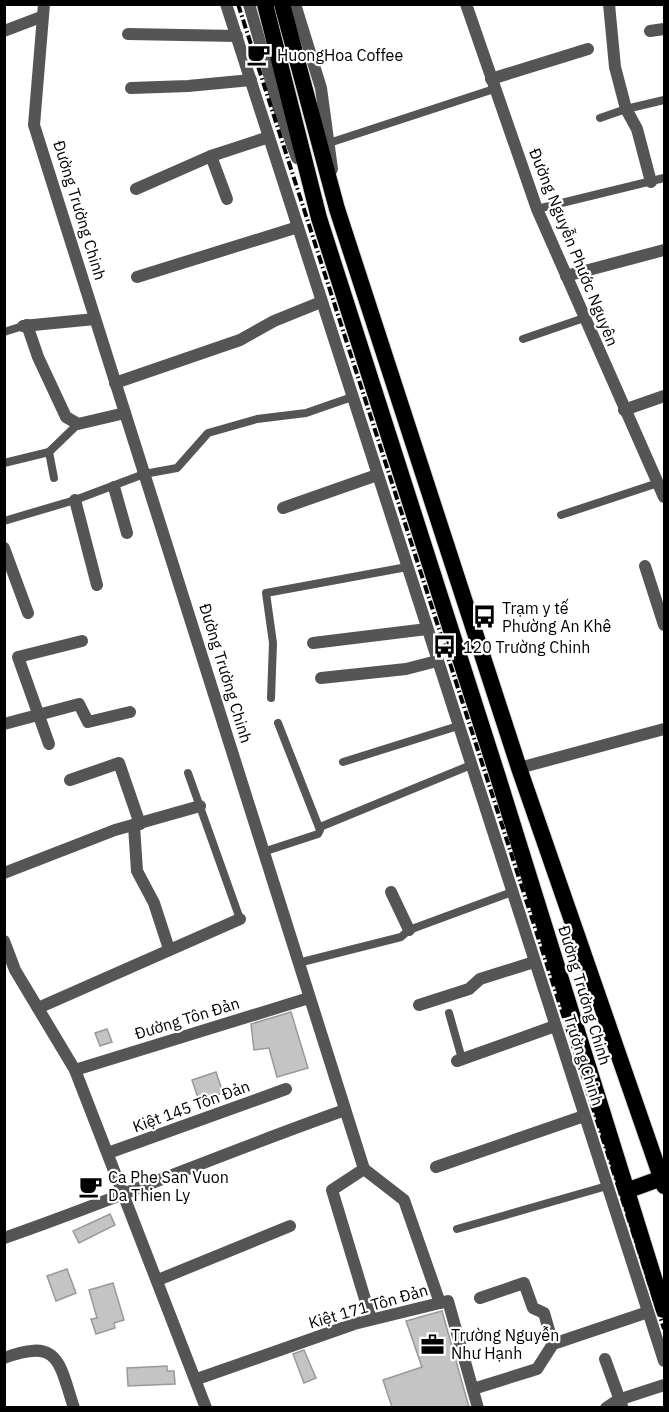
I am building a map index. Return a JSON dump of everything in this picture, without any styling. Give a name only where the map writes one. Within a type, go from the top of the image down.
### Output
[{"type":"highway","points":[[265,4],[292,68]]},
{"type":"highway","points":[[282,4],[292,68]]},
{"type":"highway","name":"Đường Trường Chinh","points":[[292,68],[319,218],[502,788],[626,1191],[656,1311]]},
{"type":"highway","name":"Đường Trường Chinh","points":[[292,68],[519,768],[664,1180]]},
{"type":"highway","points":[[626,1191],[664,1180]]},
{"type":"street","points":[[226,4],[471,767]]},
{"type":"street","points":[[249,4],[278,106],[319,218]]},
{"type":"street","points":[[295,4],[321,88],[337,208]]},
{"type":"street","points":[[609,4],[615,67],[626,109],[637,129],[651,182]]},
{"type":"street","name":"Đường Nguyễn Phước Nguyên","points":[[468,5],[537,209],[664,496]]},
{"type":"street","points":[[4,31],[42,10]]},
{"type":"street","name":"Đường Trường Chinh","points":[[42,10],[34,125],[364,1169]]},
{"type":"street","points":[[650,31],[664,29]]},
{"type":"street","points":[[128,34],[237,36]]},
{"type":"street","points":[[493,84],[588,49]]},
{"type":"street","points":[[131,88],[251,80]]},
{"type":"street","points":[[136,189],[211,156],[269,137]]},
{"type":"street","points":[[211,156],[227,199]]},
{"type":"street","points":[[137,277],[298,227]]},
{"type":"street","points":[[566,276],[664,250]]},
{"type":"street","points":[[115,383],[240,340],[274,321],[321,302]]},
{"type":"street","points":[[95,319],[25,326],[66,417],[78,424],[124,413]]},
{"type":"street","points":[[624,410],[664,396]]},
{"type":"street","points":[[283,508],[377,475]]},
{"type":"street","points":[[114,487],[126,533]]},
{"type":"street","points":[[75,500],[97,585]]},
{"type":"street","points":[[4,548],[28,613]]},
{"type":"street","points":[[645,566],[664,625]]},
{"type":"street","points":[[313,643],[427,629]]},
{"type":"street","points":[[49,744],[18,657],[82,641]]},
{"type":"street","points":[[321,678],[406,669],[437,661]]},
{"type":"street","points":[[4,724],[38,713],[79,704],[88,722],[130,712]]},
{"type":"street","points":[[519,768],[664,729]]},
{"type":"street","points":[[70,780],[119,763],[137,825],[137,872],[154,903],[169,949]]},
{"type":"street","name":"Trường Chinh","points":[[471,767],[607,1186],[656,1311],[664,1361]]},
{"type":"street","points":[[4,873],[137,825],[200,806]]},
{"type":"street","points":[[391,892],[409,930]]},
{"type":"street","points":[[38,1008],[240,919]]},
{"type":"street","points":[[4,941],[10,972],[38,1008],[75,1070],[206,1407]]},
{"type":"street","points":[[419,1005],[469,989],[480,979],[534,962]]},
{"type":"street","name":"Đường Tôn Đản","points":[[75,1070],[309,998]]},
{"type":"street","points":[[459,1060],[555,1026]]},
{"type":"street","name":"Kiệt 145 Tôn Đản","points":[[108,1153],[285,1089]]},
{"type":"street","points":[[4,1238],[125,1196],[270,1136],[345,1110]]},
{"type":"street","points":[[436,1167],[584,1116]]},
{"type":"street","points":[[371,1319],[332,1190],[364,1169],[404,1200],[440,1303]]},
{"type":"street","points":[[158,1280],[290,1226]]},
{"type":"street","points":[[480,1298],[524,1282],[533,1308],[544,1313],[553,1344]]},
{"type":"street","name":"Kiệt 171 Tôn Đản","points":[[197,1379],[371,1319],[448,1301],[478,1405]]},
{"type":"street","points":[[473,1389],[537,1369],[553,1344],[656,1311]]},
{"type":"street","points":[[4,1358],[30,1350],[39,1349],[49,1353],[60,1365],[74,1407]]},
{"type":"street","points":[[605,1359],[621,1404]]},
{"type":"street","points":[[606,1407],[621,1404],[664,1384]]},
{"type":"lane","points":[[329,143],[493,84]]},
{"type":"lane","points":[[600,118],[664,100]]},
{"type":"lane","points":[[537,209],[664,178]]},
{"type":"lane","points":[[523,339],[584,318]]},
{"type":"lane","points":[[4,332],[25,326]]},
{"type":"lane","points":[[4,521],[114,487],[144,474],[177,468],[208,434],[257,419],[306,413],[352,397]]},
{"type":"lane","points":[[4,464],[49,452],[78,424]]},
{"type":"lane","points":[[49,452],[54,478]]},
{"type":"lane","points":[[561,515],[658,483]]},
{"type":"lane","points":[[271,698],[273,643],[266,593],[408,567]]},
{"type":"lane","points":[[263,852],[318,834],[320,827],[278,723]]},
{"type":"lane","points":[[343,762],[458,726]]},
{"type":"lane","points":[[320,827],[471,767]]},
{"type":"lane","points":[[188,773],[240,919]]},
{"type":"lane","points":[[298,963],[400,937],[409,930],[512,892]]},
{"type":"lane","points":[[449,1013],[459,1060]]},
{"type":"lane","points":[[457,1229],[607,1186]]},
{"type":"building","points":[[291,1012],[308,1068],[277,1077],[269,1048],[254,1050],[251,1024]]},
{"type":"building","points":[[107,1029],[112,1042],[100,1046],[95,1033]]},
{"type":"building","points":[[216,1072],[223,1093],[199,1101],[192,1080]]},
{"type":"building","points":[[110,1214],[115,1225],[79,1243],[73,1231]]},
{"type":"building","points":[[67,1269],[76,1293],[56,1301],[47,1276]]},
{"type":"building","points":[[113,1283],[124,1320],[114,1323],[115,1328],[96,1334],[91,1319],[97,1318],[89,1290]]},
{"type":"building","name":"Trường Nguyễn Như Hạnh","points":[[442,1311],[469,1407],[392,1407],[383,1380],[422,1367],[406,1321]]},
{"type":"building","points":[[304,1350],[316,1378],[304,1383],[293,1354]]},
{"type":"building","points":[[167,1366],[167,1371],[174,1371],[175,1384],[128,1386],[127,1368]]},
{"type":"railway","points":[[238,4],[664,1329]]},
{"type":"place","name":"HuongHoa Coffee","points":[[259,55]]},
{"type":"place","name":"Trạm y tế Phường An Khê","points":[[484,617]]},
{"type":"place","name":"120 Trường Chinh","points":[[445,647]]},
{"type":"place","name":"Ca Phe San Vuon Da Thien Ly","points":[[90,1186]]},
{"type":"place","name":"Trường Nguyễn Như Hạnh","points":[[433,1344]]}]
